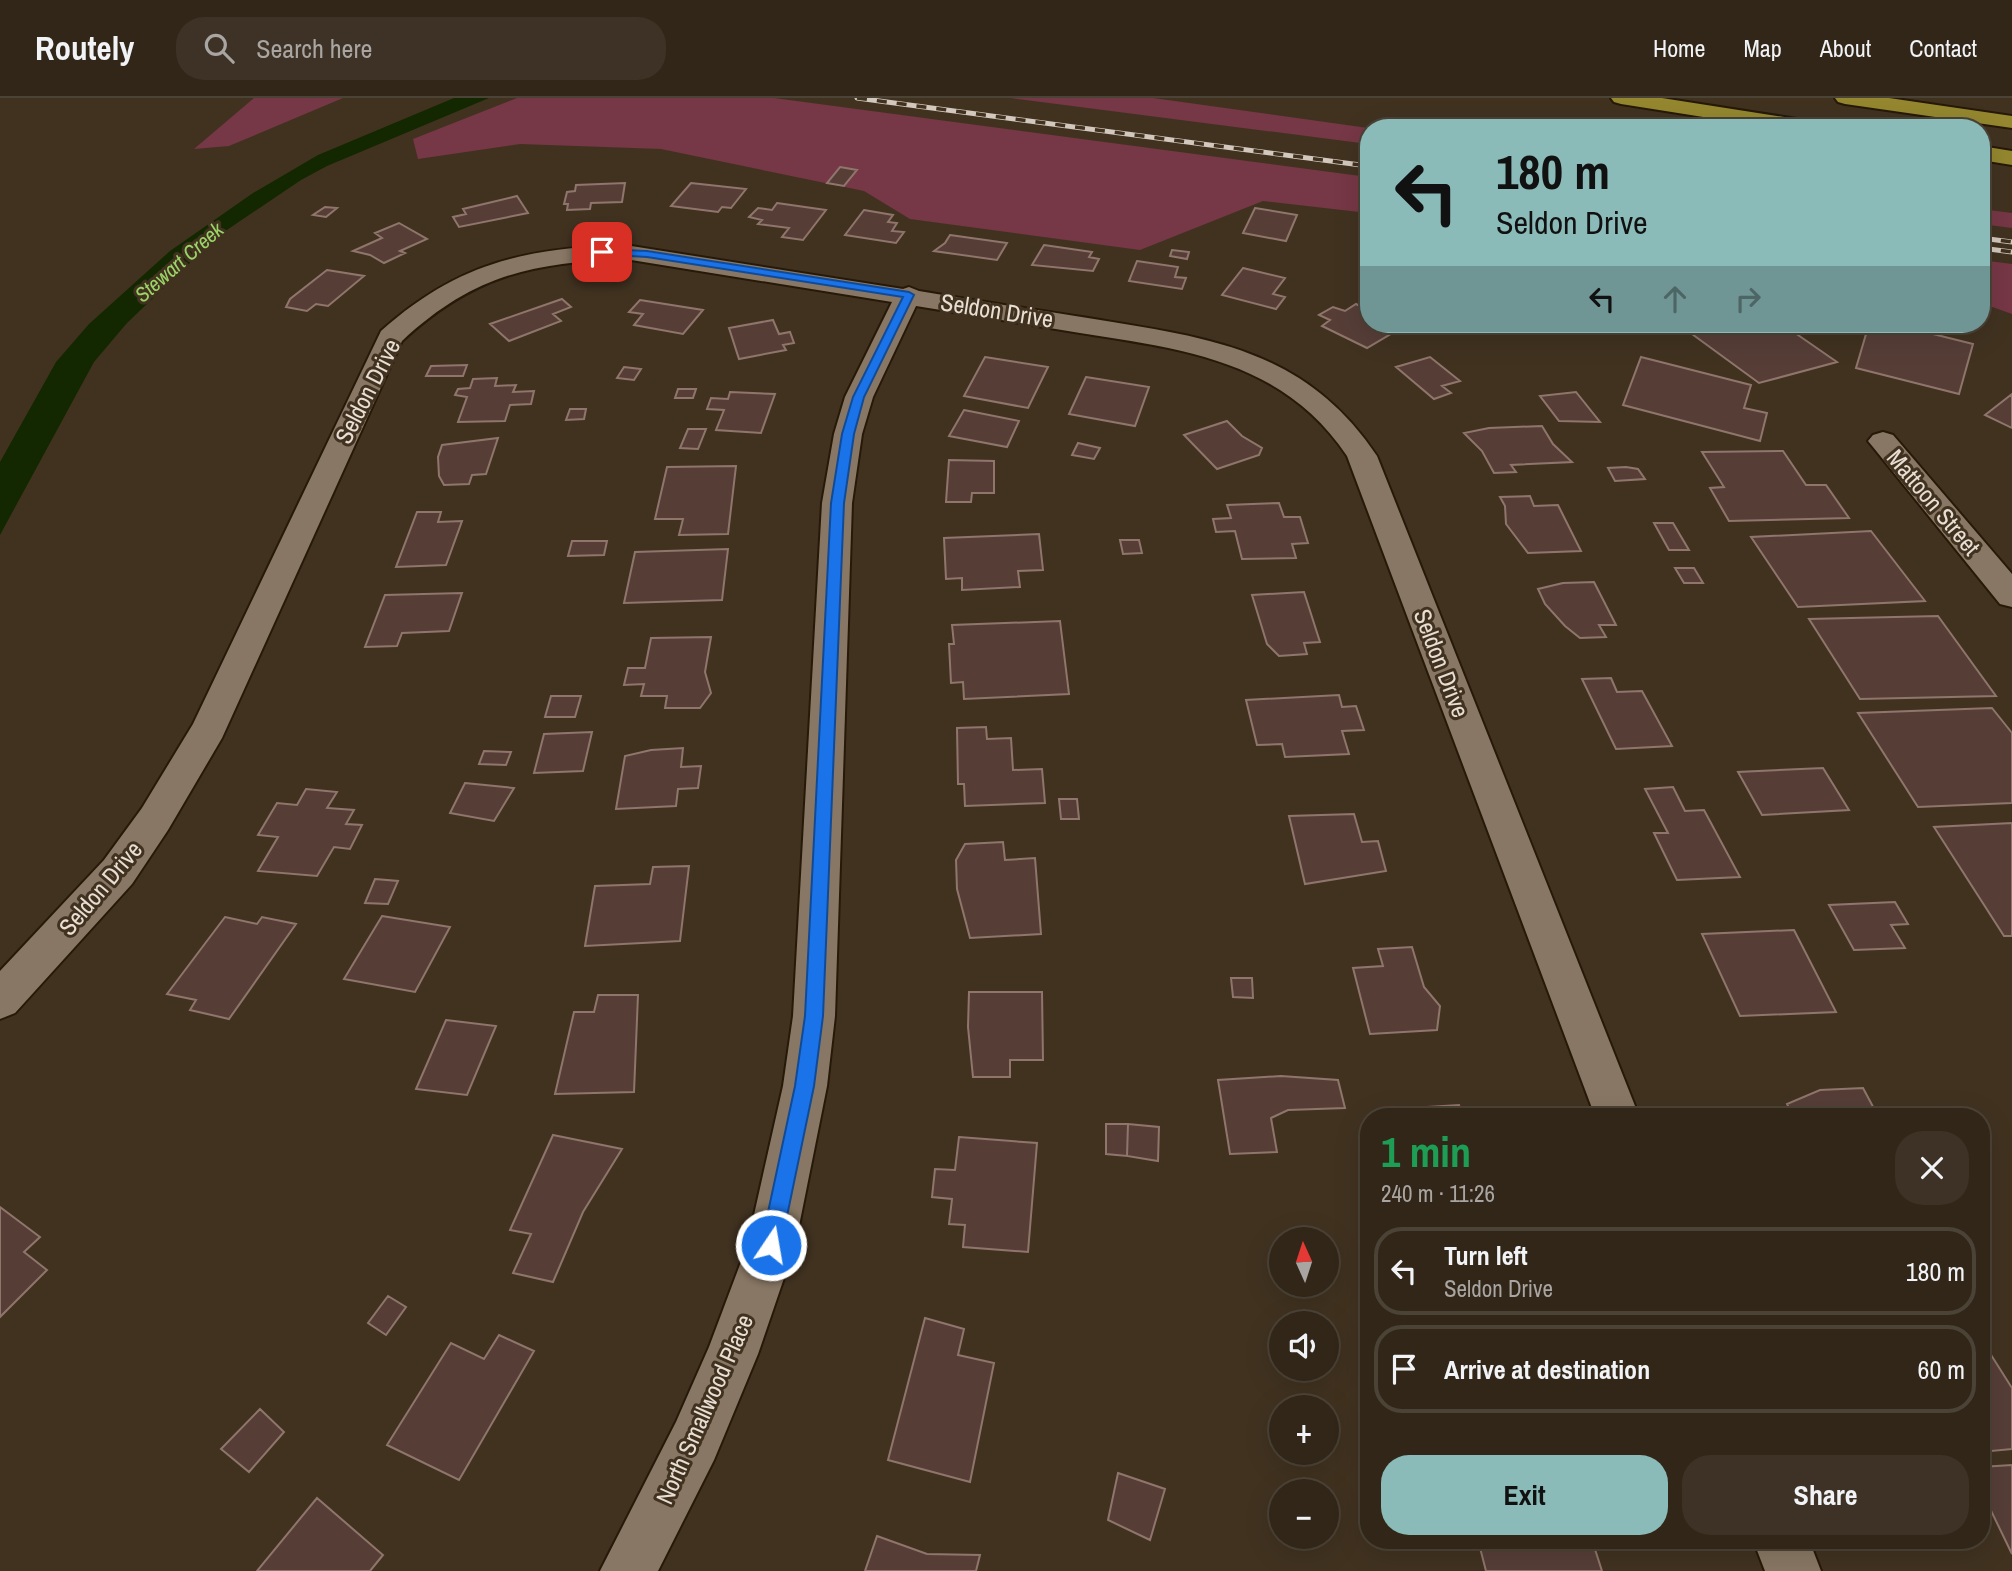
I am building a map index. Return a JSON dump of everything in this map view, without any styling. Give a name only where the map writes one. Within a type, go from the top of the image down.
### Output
[{"type":"highway","points":[[1621,98],[1758,119]]},
{"type":"highway","points":[[1845,98],[2012,122]]},
{"type":"highway","points":[[1990,154],[2012,158]]},
{"type":"street","name":"Seldon Drive","points":[[0,1000],[118,872],[155,819],[209,728],[390,337],[413,314],[435,298],[471,279],[521,263],[579,253],[647,254],[1187,342],[1237,356],[1299,388],[1326,410],[1362,456],[1614,1108]]},
{"type":"street","name":"North Smallwood Place","points":[[628,1571],[700,1429],[732,1354],[774,1232],[804,1086],[814,1016],[837,503],[848,434],[859,397],[909,295]]},
{"type":"street","name":"Mattoon Street","points":[[1883,441],[2012,596]]},
{"type":"street","points":[[1784,1549],[1793,1571]]},
{"type":"shaded area","points":[[254,98],[343,98],[229,146],[194,149]]},
{"type":"shaded area","points":[[517,98],[774,98],[1360,176],[1360,212],[1263,201],[1140,250],[910,219],[864,191],[661,149],[520,144],[418,159],[413,139]]},
{"type":"shaded area","points":[[1011,98],[1153,98],[1360,127],[1360,143]]},
{"type":"shaded area","points":[[1990,210],[2012,213],[2012,228],[1990,225]]},
{"type":"shaded area","points":[[1990,261],[2012,264],[2012,314],[1990,306]]},
{"type":"water","name":"Stewart Creek","points":[[454,98],[489,98],[327,166],[301,180],[218,236],[127,323],[94,362],[0,535],[0,462],[56,362],[89,324],[170,251],[253,193],[318,155]]},
{"type":"building","points":[[840,167],[857,170],[844,186],[827,183]]},
{"type":"building","points":[[625,183],[622,202],[591,203],[590,209],[567,210],[568,204],[564,204],[567,192],[575,191],[576,185]]},
{"type":"building","points":[[691,183],[746,189],[731,208],[722,207],[718,212],[671,206]]},
{"type":"building","points":[[517,196],[528,213],[459,227],[453,217],[466,214],[463,209]]},
{"type":"building","points":[[777,203],[826,210],[803,240],[782,237],[789,228],[758,224],[762,220],[749,217],[758,208],[772,210]]},
{"type":"building","points":[[325,207],[337,208],[326,217],[313,215]]},
{"type":"building","points":[[1255,208],[1297,215],[1286,241],[1243,233]]},
{"type":"building","points":[[864,210],[893,215],[888,222],[897,223],[892,231],[904,232],[896,243],[845,235]]},
{"type":"building","points":[[399,223],[427,239],[400,251],[405,253],[384,263],[370,255],[353,251],[382,238],[375,233]]},
{"type":"building","points":[[950,235],[1007,243],[997,260],[934,251],[945,243]]},
{"type":"building","points":[[1044,245],[1092,252],[1089,257],[1099,259],[1093,271],[1032,265]]},
{"type":"building","points":[[1172,250],[1189,252],[1187,259],[1170,256]]},
{"type":"building","points":[[1137,261],[1178,267],[1175,277],[1186,278],[1182,289],[1129,281]]},
{"type":"building","points":[[1243,268],[1285,278],[1273,294],[1285,297],[1276,309],[1222,295]]},
{"type":"building","points":[[327,270],[364,276],[328,306],[316,304],[307,311],[286,307],[290,299]]},
{"type":"building","points":[[562,299],[571,307],[553,314],[561,321],[509,341],[490,324]]},
{"type":"building","points":[[640,300],[703,310],[683,334],[634,325],[643,314],[629,312]]},
{"type":"building","points":[[1356,304],[1360,306],[1360,333],[1392,333],[1367,348],[1322,326],[1330,320],[1319,315],[1333,307],[1345,311]]},
{"type":"building","points":[[773,320],[779,334],[790,332],[794,343],[783,345],[786,350],[739,359],[729,328]]},
{"type":"building","points":[[1795,333],[1837,362],[1759,383],[1692,334]]},
{"type":"building","points":[[1866,333],[1929,333],[1973,344],[1959,394],[1856,368]]},
{"type":"building","points":[[985,357],[1048,367],[1028,408],[964,396]]},
{"type":"building","points":[[1430,357],[1460,381],[1442,386],[1451,393],[1434,399],[1396,367]]},
{"type":"building","points":[[1641,357],[1751,385],[1744,408],[1767,413],[1760,441],[1623,405]]},
{"type":"building","points":[[467,365],[463,376],[426,376],[431,366]]},
{"type":"building","points":[[624,367],[641,369],[634,380],[617,378]]},
{"type":"building","points":[[1086,377],[1149,387],[1135,426],[1069,414]]},
{"type":"building","points":[[497,378],[495,386],[516,385],[513,392],[534,391],[531,404],[510,405],[505,421],[458,422],[467,397],[455,395],[458,389],[470,388],[473,379]]},
{"type":"building","points":[[678,389],[696,389],[693,398],[675,398]]},
{"type":"building","points":[[730,392],[775,394],[761,433],[716,430],[724,410],[707,409],[711,398],[728,399]]},
{"type":"building","points":[[1576,392],[1600,422],[1559,421],[1540,396]]},
{"type":"building","points":[[2012,394],[2012,428],[1985,415]]},
{"type":"building","points":[[570,409],[586,409],[584,419],[566,420]]},
{"type":"building","points":[[964,410],[1019,421],[1007,447],[949,436]]},
{"type":"building","points":[[1227,421],[1242,436],[1262,448],[1259,455],[1217,469],[1184,435]]},
{"type":"building","points":[[1542,426],[1553,444],[1572,462],[1511,465],[1516,472],[1494,473],[1482,451],[1464,433],[1489,428]]},
{"type":"building","points":[[688,429],[706,429],[698,449],[680,448]]},
{"type":"building","points":[[498,438],[486,474],[472,475],[469,484],[444,485],[439,476],[438,457],[442,445]]},
{"type":"building","points":[[1078,443],[1100,448],[1094,459],[1072,455]]},
{"type":"building","points":[[1783,451],[1806,485],[1826,485],[1849,518],[1729,521],[1710,488],[1724,487],[1702,452]]},
{"type":"building","points":[[949,460],[994,461],[994,493],[972,493],[971,502],[946,502]]},
{"type":"building","points":[[736,466],[728,534],[679,535],[683,519],[655,519],[667,467]]},
{"type":"building","points":[[1608,468],[1638,469],[1645,479],[1615,481]]},
{"type":"building","points":[[1530,496],[1534,506],[1558,505],[1581,551],[1528,553],[1506,524],[1505,506],[1500,497]]},
{"type":"building","points":[[1279,503],[1284,517],[1300,517],[1308,543],[1292,544],[1296,558],[1242,559],[1235,531],[1216,532],[1213,519],[1231,518],[1227,505]]},
{"type":"building","points":[[417,512],[441,512],[438,522],[462,521],[446,565],[396,567]]},
{"type":"building","points":[[1654,523],[1673,523],[1689,550],[1669,550]]},
{"type":"building","points":[[1871,531],[1925,601],[1798,607],[1751,537]]},
{"type":"building","points":[[1039,534],[1043,570],[1018,571],[1020,587],[962,590],[962,578],[946,579],[944,538]]},
{"type":"building","points":[[1120,540],[1139,540],[1142,553],[1123,554]]},
{"type":"building","points":[[572,541],[607,541],[604,555],[568,556]]},
{"type":"building","points":[[728,549],[722,600],[624,603],[635,552]]},
{"type":"building","points":[[1675,568],[1694,568],[1703,583],[1684,583]]},
{"type":"building","points":[[1594,582],[1616,625],[1599,625],[1606,637],[1580,638],[1545,604],[1538,589],[1563,583]]},
{"type":"building","points":[[1304,592],[1320,642],[1304,643],[1307,654],[1279,656],[1267,644],[1252,595]]},
{"type":"building","points":[[462,593],[449,631],[402,633],[397,646],[365,647],[385,595]]},
{"type":"building","points":[[1938,616],[1996,696],[1860,699],[1809,619]]},
{"type":"building","points":[[1060,621],[1069,694],[964,699],[963,682],[951,683],[949,644],[954,644],[952,625]]},
{"type":"building","points":[[711,637],[705,672],[711,693],[700,708],[665,708],[667,696],[641,696],[644,684],[624,685],[628,668],[645,668],[651,638]]},
{"type":"building","points":[[1611,678],[1617,692],[1642,691],[1672,746],[1616,749],[1582,679]]},
{"type":"building","points":[[1339,695],[1342,707],[1356,706],[1364,730],[1342,731],[1349,754],[1285,757],[1282,744],[1257,745],[1246,700]]},
{"type":"building","points":[[551,696],[581,696],[575,717],[545,717]]},
{"type":"building","points":[[1992,708],[2012,733],[2012,803],[1918,807],[1858,713]]},
{"type":"building","points":[[986,727],[987,739],[1011,738],[1013,770],[1042,769],[1045,803],[965,806],[964,784],[958,784],[957,728]]},
{"type":"building","points":[[592,732],[583,771],[534,773],[544,734]]},
{"type":"building","points":[[683,748],[681,767],[701,766],[698,788],[678,789],[676,806],[616,809],[625,756],[651,750]]},
{"type":"building","points":[[484,751],[511,752],[506,765],[479,764]]},
{"type":"building","points":[[1823,768],[1849,810],[1762,815],[1738,772]]},
{"type":"building","points":[[465,783],[514,788],[494,821],[450,813]]},
{"type":"building","points":[[1673,787],[1685,811],[1704,810],[1740,877],[1677,880],[1654,833],[1668,833],[1645,789]]},
{"type":"building","points":[[306,789],[337,792],[327,808],[354,810],[346,824],[362,825],[350,849],[334,847],[317,876],[258,871],[278,837],[258,835],[277,803],[297,805]]},
{"type":"building","points":[[1059,799],[1077,799],[1079,819],[1061,819]]},
{"type":"building","points":[[1354,814],[1362,842],[1378,841],[1386,871],[1305,884],[1289,816]]},
{"type":"building","points":[[2012,823],[2012,936],[2004,936],[1934,827]]},
{"type":"building","points":[[1003,842],[1005,860],[1035,858],[1041,934],[970,938],[957,889],[956,860],[965,844]]},
{"type":"building","points":[[689,866],[680,941],[585,946],[595,886],[650,884],[653,867]]},
{"type":"building","points":[[375,879],[398,881],[388,904],[365,903]]},
{"type":"building","points":[[1895,902],[1908,924],[1891,925],[1905,948],[1854,950],[1829,905]]},
{"type":"building","points":[[382,916],[450,927],[415,992],[344,979]]},
{"type":"building","points":[[225,917],[257,924],[262,917],[296,924],[229,1019],[190,1010],[196,1000],[167,994]]},
{"type":"building","points":[[1794,930],[1836,1012],[1740,1016],[1702,934]]},
{"type":"building","points":[[1412,947],[1424,987],[1440,1006],[1437,1030],[1370,1034],[1353,968],[1383,966],[1378,949]]},
{"type":"building","points":[[1231,978],[1252,978],[1253,998],[1233,997]]},
{"type":"building","points":[[969,992],[1042,992],[1043,1060],[1010,1060],[1010,1077],[973,1077],[968,1027]]},
{"type":"building","points":[[598,995],[638,995],[634,1092],[555,1094],[574,1012],[594,1012]]},
{"type":"building","points":[[446,1020],[496,1026],[467,1095],[416,1089]]},
{"type":"building","points":[[1281,1076],[1338,1080],[1345,1108],[1288,1110],[1271,1118],[1277,1152],[1230,1154],[1218,1080]]},
{"type":"building","points":[[1863,1088],[1874,1108],[1789,1108],[1787,1104],[1820,1090]]},
{"type":"building","points":[[1459,1105],[1460,1108],[1411,1108]]},
{"type":"building","points":[[1106,1124],[1128,1124],[1127,1156],[1106,1154]]},
{"type":"building","points":[[1128,1124],[1159,1127],[1158,1161],[1127,1156]]},
{"type":"building","points":[[553,1135],[622,1149],[583,1212],[553,1282],[513,1273],[531,1234],[510,1230]]},
{"type":"building","points":[[959,1137],[1037,1143],[1028,1252],[963,1247],[965,1225],[949,1224],[952,1199],[932,1197],[935,1169],[955,1170]]},
{"type":"building","points":[[0,1207],[40,1237],[24,1252],[47,1270],[0,1317]]},
{"type":"building","points":[[388,1296],[406,1307],[386,1335],[368,1323]]},
{"type":"building","points":[[925,1318],[964,1329],[958,1355],[994,1363],[970,1482],[888,1460]]},
{"type":"building","points":[[499,1335],[534,1351],[459,1480],[387,1445],[451,1343],[484,1359]]},
{"type":"building","points":[[1990,1353],[2012,1388],[2012,1449],[1990,1451]]},
{"type":"building","points":[[260,1409],[284,1432],[249,1472],[221,1449]]},
{"type":"building","points":[[2012,1465],[2012,1554],[1990,1509],[1990,1466]]},
{"type":"building","points":[[1118,1473],[1165,1489],[1150,1540],[1108,1520]]},
{"type":"building","points":[[317,1498],[383,1555],[370,1571],[257,1571]]},
{"type":"building","points":[[877,1536],[927,1554],[980,1555],[976,1571],[865,1571]]},
{"type":"building","points":[[1480,1549],[1595,1549],[1602,1571],[1486,1571]]},
{"type":"railway","points":[[857,98],[1360,165]]},
{"type":"railway","points":[[1990,239],[2012,242]]},
{"type":"railway","points":[[1990,249],[2012,252]]},
{"type":"route","points":[[602,252],[647,254],[909,295],[859,397],[848,434],[837,503],[814,1016],[804,1086],[771,1245]]}]
